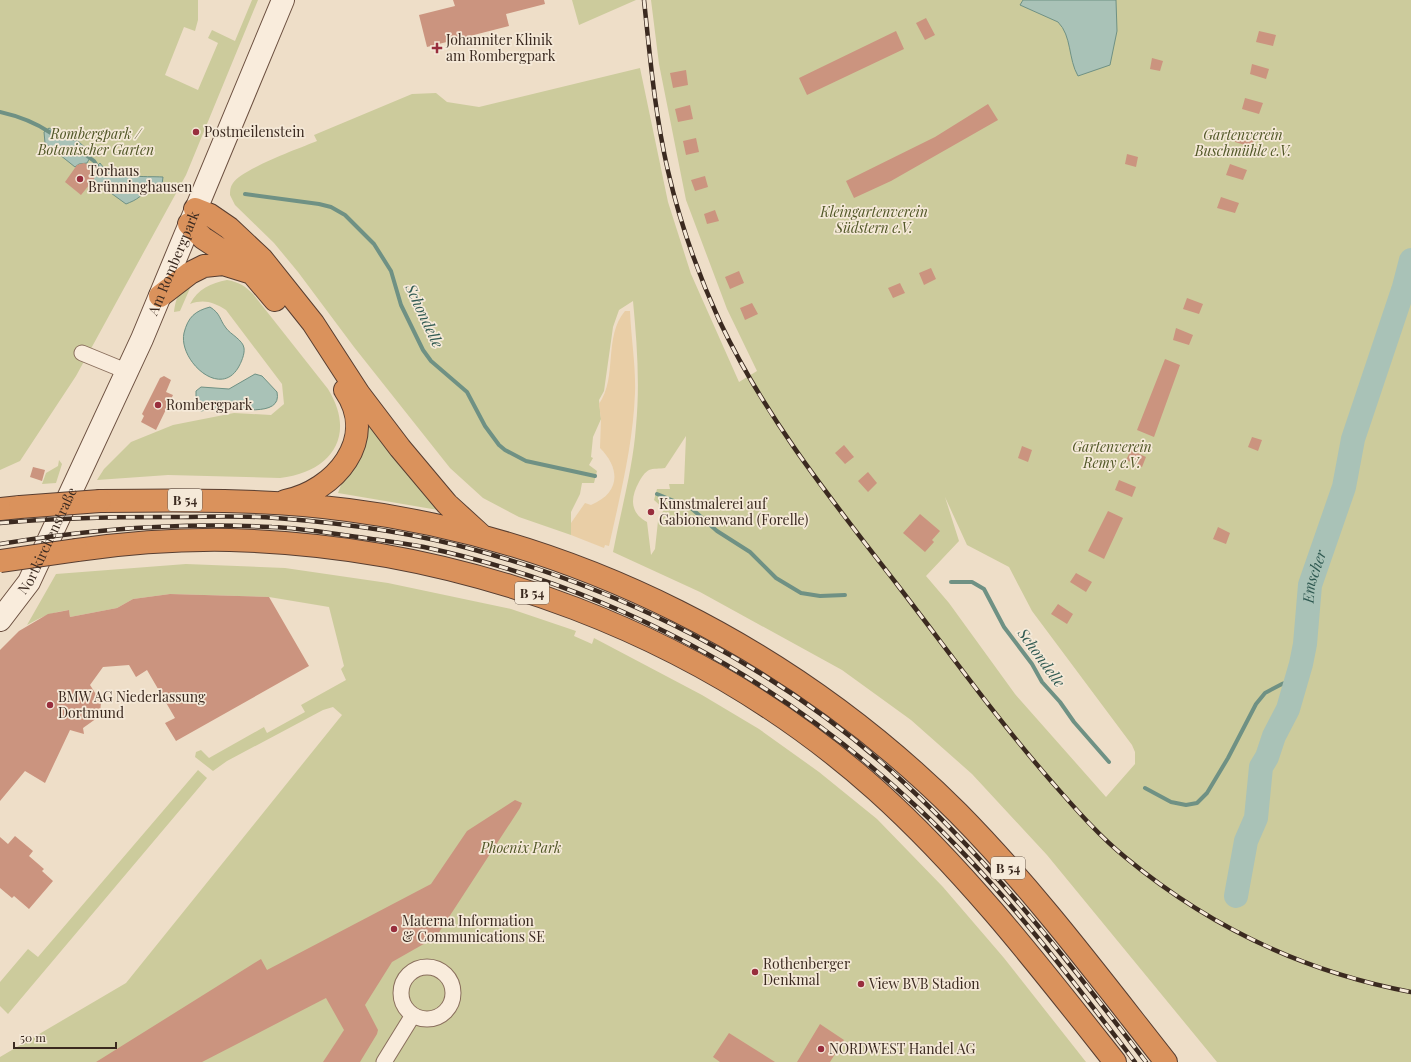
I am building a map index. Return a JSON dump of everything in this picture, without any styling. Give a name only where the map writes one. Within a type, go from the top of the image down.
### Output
[{"type":"highway","points":[[271,503],[292,499],[313,491],[322,486],[339,472],[346,462],[353,447],[356,434],[357,421],[352,400],[344,387],[252,273],[204,238],[192,217],[210,215],[229,228],[262,259],[313,324],[359,394],[400,448],[447,504],[485,538]]},
{"type":"highway","points":[[160,296],[190,273],[210,265],[223,264],[252,273]]},
{"type":"highway","name":"B 54","points":[[10,508],[100,501],[208,500],[271,503],[348,510],[420,522],[485,538],[596,574],[709,626],[763,658],[824,699],[874,737],[917,774],[983,840],[1043,908],[1166,1062]]},
{"type":"highway","name":"B 54","points":[[0,560],[152,542],[229,540],[298,544],[386,556],[447,569],[535,594],[612,624],[658,645],[723,680],[764,706],[816,743],[877,792],[926,838],[981,896],[1115,1062]]},
{"type":"main road","name":"Am Rombergpark","points":[[87,457],[160,296],[283,0]]},
{"type":"main road","name":"Nortkirchenstraße","points":[[0,620],[29,582],[87,457]]},
{"type":"street","points":[[82,353],[126,371]]},
{"type":"street","points":[[384,1062],[413,1015]]},
{"type":"green space","name":"Rombergpark / Botanischer Garten","points":[[0,0],[198,0],[198,20],[195,31],[184,27],[165,75],[198,90],[218,43],[208,38],[212,30],[235,41],[252,0],[258,0],[186,175],[76,376],[20,461],[0,470]]},
{"type":"green space","points":[[572,0],[636,0],[579,25]]},
{"type":"green space","points":[[651,0],[1411,0],[1411,1062],[1217,1062],[1047,855],[972,774],[911,720],[842,670],[700,592],[613,552],[630,473],[636,426],[638,364],[633,301],[619,310],[613,327],[604,391],[599,400],[601,419],[593,437],[591,457],[593,458],[589,465],[597,471],[594,483],[582,483],[580,494],[571,512],[571,535],[519,517],[483,498],[450,468],[354,347],[298,272],[274,243],[235,205],[230,195],[233,183],[238,177],[259,165],[317,141],[314,135],[412,94],[436,93],[447,102],[479,107],[640,68],[668,202],[691,274],[739,382],[757,371],[727,309],[686,200],[659,64]],"holes":[[[686,436],[684,484],[669,484],[670,489],[657,489],[654,500],[664,509],[658,521],[655,549],[651,555],[647,522],[641,518],[635,510],[633,505],[634,494],[643,475],[652,469],[665,468]],[[945,497],[967,545],[1009,567],[1032,611],[1132,745],[1135,752],[1135,764],[1106,797],[1015,694],[949,603],[926,576],[959,541]]]},
{"type":"green space","points":[[227,280],[242,285],[253,294],[328,389],[336,406],[340,422],[339,436],[334,449],[325,460],[313,468],[298,474],[280,478],[168,475],[97,480],[104,469],[131,442],[173,425],[234,413],[271,415],[284,404],[282,384],[226,310],[208,302],[195,302],[190,304],[201,291],[216,283]]},
{"type":"green space","points":[[191,286],[180,311],[174,312],[178,296],[183,290]]},
{"type":"green space","points":[[366,418],[444,511],[338,493]]},
{"type":"green space","points":[[59,460],[62,464],[56,483],[42,484],[46,473],[58,466]]},
{"type":"green space","name":"Phoenix Park","points":[[186,564],[285,568],[388,583],[511,609],[576,631],[574,636],[592,644],[594,638],[702,695],[759,729],[819,772],[877,819],[943,887],[1004,958],[1086,1062],[0,1062],[0,1057],[126,983],[342,715],[333,707],[323,710],[227,761],[213,771],[195,757],[196,752],[201,750],[209,758],[264,727],[267,733],[305,712],[301,705],[346,680],[341,669],[344,666],[329,607],[269,597],[170,594],[133,599],[117,608],[70,617],[69,610],[58,612],[42,617],[27,625],[56,574]]},
{"type":"green space","points":[[198,770],[207,778],[8,1014],[0,1006],[0,982],[28,949],[38,957]]},
{"type":"sand","points":[[625,311],[630,311],[635,373],[634,412],[629,451],[609,546],[605,545],[604,548],[571,535],[571,523],[585,503],[591,505],[601,500],[608,494],[614,480],[612,464],[600,448],[601,419],[599,404],[605,393],[608,382],[614,333],[618,321]]},
{"type":"shaded area","points":[[1023,0],[1116,0],[1117,31],[1110,65],[1078,76],[1066,34],[1058,22],[1020,5]]},
{"type":"shaded area","points":[[49,128],[71,140],[78,141],[92,154],[87,163],[79,164],[75,167],[45,143],[44,132]]},
{"type":"shaded area","points":[[100,163],[111,172],[129,176],[163,177],[162,185],[147,183],[144,191],[137,199],[126,204],[93,180],[95,174],[94,169]]},
{"type":"shaded area","points":[[210,307],[218,314],[226,328],[241,342],[244,348],[243,356],[238,368],[230,376],[221,379],[211,377],[202,372],[193,364],[187,354],[184,343],[184,333],[190,319],[200,310]]},
{"type":"shaded area","points":[[255,374],[262,376],[277,392],[277,400],[272,406],[265,409],[256,410],[220,408],[201,411],[196,408],[196,391],[201,387],[229,389]]},
{"type":"building","points":[[453,0],[544,0],[545,4],[506,14],[509,26],[427,47],[419,15],[455,6]]},
{"type":"building","points":[[926,18],[935,35],[925,40],[916,23]]},
{"type":"building","points":[[896,31],[904,49],[807,95],[799,78]]},
{"type":"building","points":[[1259,31],[1276,35],[1273,46],[1256,42]]},
{"type":"building","points":[[1152,58],[1163,61],[1160,71],[1150,69]]},
{"type":"building","points":[[1252,64],[1269,69],[1266,79],[1250,74]]},
{"type":"building","points":[[686,70],[688,85],[673,88],[670,73]]},
{"type":"building","points":[[1245,98],[1263,103],[1259,114],[1242,109]]},
{"type":"building","points":[[988,104],[998,120],[891,181],[854,198],[846,181],[935,137]]},
{"type":"building","points":[[690,105],[693,119],[678,122],[675,109]]},
{"type":"building","points":[[1238,131],[1255,136],[1252,147],[1235,142]]},
{"type":"building","points":[[696,138],[699,152],[686,155],[683,141]]},
{"type":"building","points":[[1127,154],[1138,157],[1136,167],[1125,164]]},
{"type":"building","name":"Torhaus Brünninghausen","points":[[84,163],[92,167],[95,174],[94,179],[81,195],[65,182],[77,165]]},
{"type":"building","points":[[1230,164],[1247,170],[1243,180],[1226,175]]},
{"type":"building","points":[[705,176],[708,187],[695,191],[691,180]]},
{"type":"building","points":[[1221,197],[1239,203],[1235,213],[1217,208]]},
{"type":"building","points":[[715,210],[719,221],[707,224],[704,214]]},
{"type":"building","points":[[931,268],[936,279],[924,285],[919,273]]},
{"type":"building","points":[[739,271],[744,283],[730,289],[725,277]]},
{"type":"building","points":[[900,283],[905,293],[893,298],[888,288]]},
{"type":"building","points":[[1187,298],[1203,304],[1199,314],[1183,309]]},
{"type":"building","points":[[752,303],[758,314],[745,320],[740,308]]},
{"type":"building","points":[[1176,328],[1193,335],[1189,345],[1173,340]]},
{"type":"building","points":[[1165,359],[1180,365],[1154,437],[1137,430]]},
{"type":"building","name":"Rombergpark","points":[[164,376],[171,380],[166,392],[173,395],[156,430],[141,422],[144,416],[142,414],[160,378]]},
{"type":"building","points":[[1252,437],[1262,440],[1258,451],[1248,447]]},
{"type":"building","points":[[844,445],[854,457],[845,464],[835,453]]},
{"type":"building","points":[[1022,446],[1032,450],[1028,462],[1018,458]]},
{"type":"building","points":[[1131,450],[1146,457],[1142,467],[1126,460]]},
{"type":"building","points":[[33,467],[45,470],[42,481],[30,477]]},
{"type":"building","points":[[868,472],[877,483],[868,492],[858,481]]},
{"type":"building","points":[[1119,480],[1136,487],[1132,497],[1115,490]]},
{"type":"building","points":[[1108,511],[1123,518],[1104,559],[1088,551]]},
{"type":"building","points":[[920,514],[940,531],[932,540],[934,542],[925,552],[903,533]]},
{"type":"building","points":[[1218,527],[1230,533],[1226,544],[1213,539]]},
{"type":"building","points":[[1076,573],[1092,582],[1086,592],[1070,582]]},
{"type":"building","points":[[170,594],[269,597],[309,666],[176,741],[165,723],[175,718],[147,670],[136,677],[129,665],[103,667],[90,685],[101,702],[100,714],[97,718],[83,728],[84,734],[70,730],[45,783],[25,771],[0,801],[0,650],[19,631],[48,614],[69,610],[70,617],[117,608],[133,599]]},
{"type":"building","points":[[1058,604],[1073,614],[1067,624],[1051,614]]},
{"type":"building","name":"Materna Information & Communications SE","points":[[515,800],[522,803],[520,808],[436,937],[392,962],[365,1005],[378,1030],[360,1062],[323,1062],[344,1030],[326,998],[202,1062],[96,1062],[261,959],[267,970],[431,884],[467,831]]},
{"type":"building","points":[[15,836],[33,851],[29,856],[44,869],[42,871],[53,881],[29,909],[14,896],[12,898],[0,888],[0,837],[8,844]]},
{"type":"building","name":"NORDWEST Handel AG","points":[[820,1024],[844,1040],[830,1062],[797,1062]]},
{"type":"building","points":[[729,1033],[775,1062],[720,1062],[713,1057]]},
{"type":"waterway","name":"Schondelle","points":[[0,112],[27,120],[51,133]]},
{"type":"waterway","name":"Schondelle","points":[[86,155],[94,161],[100,170]]},
{"type":"waterway","name":"Schondelle","points":[[245,194],[319,204],[331,207],[345,215],[374,244],[391,271],[401,305],[423,350],[431,361],[467,392],[485,426],[499,445],[505,450],[526,461],[595,476]]},
{"type":"waterway","name":"Emscher","points":[[1236,896],[1246,841],[1256,818],[1261,767],[1267,757],[1274,736],[1288,709],[1301,664],[1305,644],[1310,585],[1344,487],[1353,439],[1404,287],[1411,260]]},
{"type":"waterway","name":"Schondelle","points":[[657,494],[691,508],[717,531],[750,552],[776,578],[801,593],[820,596],[845,595]]},
{"type":"waterway","name":"Schondelle","points":[[951,582],[972,582],[984,589],[1004,627],[1032,664],[1042,682],[1109,762]]},
{"type":"waterway","name":"Schondelle","points":[[1145,788],[1171,802],[1186,805],[1197,803],[1207,793],[1228,758],[1256,704],[1265,693],[1282,684],[1295,680]]},
{"type":"railway","points":[[644,0],[656,107],[663,150],[678,210],[690,248],[720,322],[758,393],[802,459],[974,685],[1031,758],[1086,820],[1105,840],[1157,882],[1224,925],[1259,943],[1296,959],[1333,972],[1411,992]]},
{"type":"railway","points":[[0,523],[84,518],[236,516],[276,518],[376,529],[451,544],[531,567],[587,587],[642,610],[695,636],[746,665],[796,697],[844,731],[889,769],[925,802],[992,873],[1056,947],[1146,1062]]},
{"type":"railway","points":[[0,544],[68,534],[170,526],[204,525],[272,527],[318,531],[424,547],[493,564],[560,587],[626,613],[690,644],[751,680],[810,719],[866,762],[919,809],[978,868],[1059,963],[1135,1062]]},
{"type":"place","name":"Johanniter Klinik am Rombergpark","points":[[437,48]]},
{"type":"place","name":"Postmeilenstein","points":[[196,132]]},
{"type":"place","name":"Torhaus Brünninghausen","points":[[80,179]]},
{"type":"place","name":"Rombergpark","points":[[158,405]]},
{"type":"place","name":"Kunstmalerei auf Gabionenwand (Forelle)","points":[[651,512]]},
{"type":"place","name":"BMW AG Niederlassung Dortmund","points":[[50,705]]},
{"type":"place","name":"Materna Information & Communications SE","points":[[394,929]]},
{"type":"place","name":"Rothenberger Denkmal","points":[[755,972]]},
{"type":"place","name":"View BVB Stadion","points":[[861,984]]},
{"type":"place","name":"NORDWEST Handel AG","points":[[821,1049]]},
{"type":"park label","name":"Gartenverein Buschmühle e.V.","points":[[1243,144]]},
{"type":"park label","name":"Kleingartenverein Südstern e.V.","points":[[874,220]]},
{"type":"park label","name":"Gartenverein Remy e.V.","points":[[1112,456]]}]
